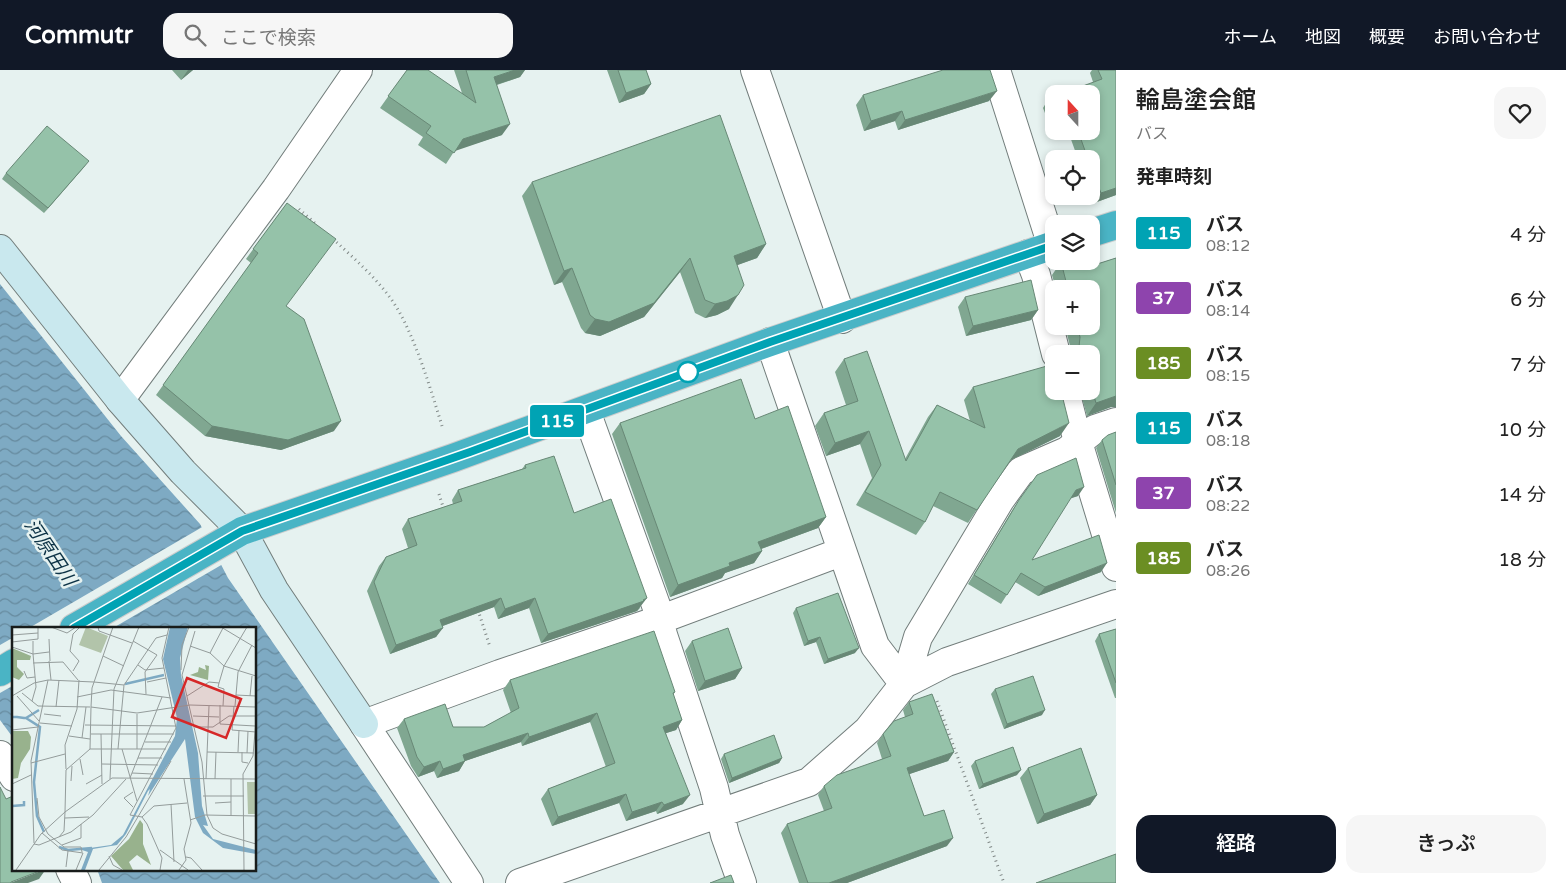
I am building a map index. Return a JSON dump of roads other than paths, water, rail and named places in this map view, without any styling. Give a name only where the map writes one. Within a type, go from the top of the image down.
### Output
[{"type":"highway","points":[[1100,230],[1116,225]]},
{"type":"highway","points":[[76,627],[216,544],[242,531],[586,411],[770,342],[1045,248]]},
{"type":"highway","points":[[0,672],[12,665]]},
{"type":"street","points":[[120,400],[276,189],[358,70]]},
{"type":"street","points":[[755,70],[842,318]]},
{"type":"street","points":[[996,70],[1044,225],[1045,248]]},
{"type":"street","points":[[0,249],[120,400],[182,472],[242,531],[274,590],[469,883]]},
{"type":"street","points":[[1047,270],[1055,345]]},
{"type":"street","points":[[770,342],[875,646],[915,678]]},
{"type":"street","points":[[1067,400],[1116,567]]},
{"type":"street","points":[[586,411],[657,608],[659,620],[714,788],[725,835],[742,883]]},
{"type":"street","points":[[915,678],[918,637],[1000,500],[1021,471],[1067,450],[1095,429],[1116,422]]},
{"type":"street","points":[[364,724],[500,674],[659,620],[841,552]]},
{"type":"street","points":[[520,883],[809,782],[868,730],[915,678],[948,662],[1116,604]]},
{"type":"street","points":[[0,756],[12,774]]},
{"type":"street","points":[[70,870],[77,883]]},
{"type":"water","name":"河原田川","points":[[0,284],[121,436],[200,524],[228,578],[440,883],[102,883],[97,870],[256,870],[256,627],[12,627],[12,736],[0,720]]}]
